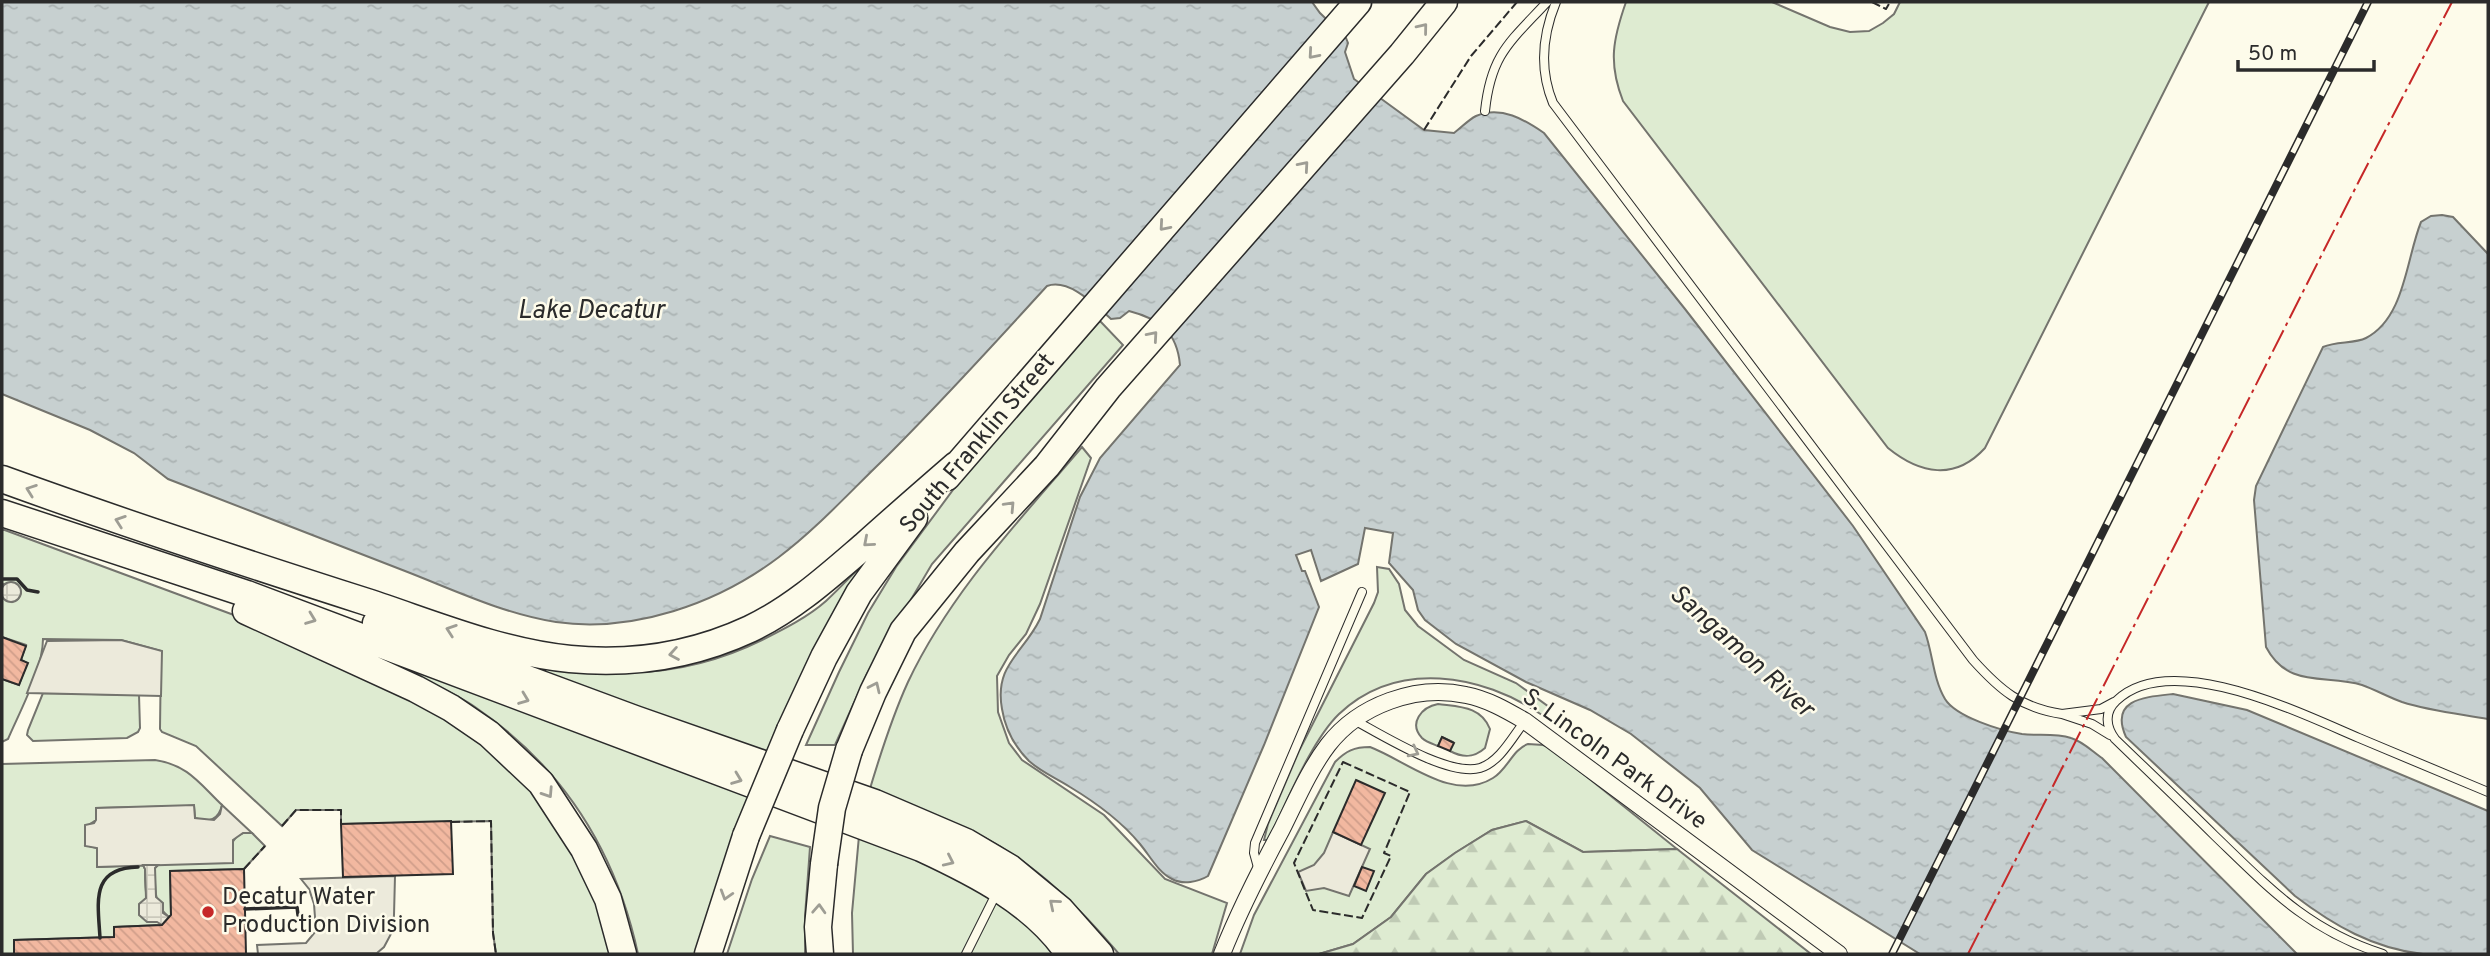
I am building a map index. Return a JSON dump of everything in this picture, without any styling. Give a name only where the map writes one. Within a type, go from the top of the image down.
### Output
[{"type":"main road","name":"South Franklin Street","points":[[709,954],[747,836],[790,730],[824,657],[859,593],[886,553],[956,465],[1357,2]]},
{"type":"main road","points":[[820,954],[818,927],[832,808],[849,750],[873,692],[903,631],[967,552],[1047,466],[1108,388],[1402,54],[1444,2]]},
{"type":"main road","points":[[2,479],[180,542],[523,652],[571,659],[644,659],[683,653],[715,643],[783,612],[838,569],[956,465]]},
{"type":"main road","points":[[2,513],[259,599],[900,840],[969,870],[999,888],[1030,912],[1069,954]]},
{"type":"main road","points":[[84,541],[416,689],[451,708],[489,734],[541,783],[584,849],[608,900],[623,954]]},
{"type":"main road","points":[[180,542],[404,634],[635,719],[876,803],[966,842],[1010,868],[1061,910],[1100,954]]},
{"type":"street","name":"S. Lincoln Park Drive","points":[[1222,954],[1259,872],[1320,757],[1341,731],[1368,711],[1395,699],[1438,692],[1483,700],[1525,721],[1839,954]]},
{"type":"lane","points":[[1485,111],[1491,74],[1498,58],[1547,2]]},
{"type":"lane","points":[[1556,2],[1546,33],[1543,60],[1544,78],[1553,103],[1973,660],[2011,697],[2040,709],[2092,724],[2115,739]]},
{"type":"lane","points":[[1259,872],[1254,853],[1255,843],[1362,592]]},
{"type":"lane","points":[[2062,714],[2101,709],[2136,688],[2169,682],[2193,682],[2265,699],[2488,792]]},
{"type":"lane","points":[[2115,701],[2110,707],[2106,722],[2115,739],[2278,897],[2317,926],[2339,938],[2383,954]]},
{"type":"lane","points":[[1354,720],[1420,755],[1441,764],[1464,769],[1480,768],[1495,759],[1525,721]]},
{"type":"lane","points":[[966,954],[999,888]]},
{"type":"green space","points":[[1626,2],[1772,2],[1830,27],[1850,32],[1869,31],[1883,23],[1894,14],[1900,2],[2209,2],[1985,448],[1962,466],[1937,470],[1912,464],[1888,448],[1623,101],[1615,75],[1614,51]]},
{"type":"green space","points":[[1100,321],[1123,345],[932,564],[867,674],[835,745],[806,745],[868,613],[896,567],[981,452]]},
{"type":"green space","points":[[1082,447],[1091,458],[1040,604],[1026,634],[997,676],[998,712],[1009,743],[1022,760],[1104,815],[1165,879],[1227,903],[1212,954],[1119,954],[1058,890],[1004,849],[958,825],[869,792],[902,695],[944,618],[1010,530]]},
{"type":"green space","points":[[2,529],[250,621],[431,708],[515,769],[581,858],[615,954],[496,954],[493,933],[491,821],[341,824],[341,810],[296,810],[282,826],[196,746],[162,732],[161,651],[121,640],[43,639],[30,690],[8,739],[2,742],[2,679],[19,685],[27,663],[21,660],[26,645],[2,637],[2,596],[12,602],[18,599],[21,593],[19,587],[4,584],[2,587]]},
{"type":"green space","points":[[860,567],[866,571],[767,755],[502,659],[602,672],[665,670],[697,664],[762,640],[796,622],[826,601]]},
{"type":"green space","points":[[1377,567],[1389,569],[1399,584],[1405,610],[1418,626],[1464,660],[1516,683],[1550,709],[1542,715],[1493,690],[1440,678],[1413,679],[1387,685],[1362,697],[1339,714],[1329,726],[1300,774],[1268,840],[1264,840],[1268,824],[1299,751],[1374,603],[1378,592]]},
{"type":"green space","points":[[416,665],[751,793],[700,954],[638,954],[616,881],[581,815],[559,785],[506,731],[468,702],[414,674]]},
{"type":"green space","points":[[43,693],[139,695],[140,728],[127,738],[33,741],[27,735],[28,730]]},
{"type":"green space","points":[[1438,704],[1469,709],[1481,716],[1490,729],[1485,748],[1477,754],[1464,756],[1450,751],[1453,742],[1442,737],[1438,746],[1422,738],[1416,727],[1419,716],[1427,708]]},
{"type":"green space","points":[[1528,744],[1551,748],[1677,849],[1583,852],[1526,821],[1492,830],[1455,853],[1426,874],[1391,917],[1353,944],[1319,954],[1240,954],[1254,915],[1335,762],[1343,755],[1351,750],[1370,747],[1430,777],[1462,786],[1493,778],[1518,750]]},
{"type":"green space","points":[[155,760],[176,766],[192,776],[222,805],[218,814],[213,819],[195,818],[194,806],[96,808],[96,820],[90,824],[85,845],[97,848],[98,867],[143,865],[149,907],[162,925],[115,927],[114,937],[14,940],[14,954],[2,954],[2,764]]},
{"type":"green space","points":[[1526,821],[1583,852],[1677,849],[1811,954],[1319,954],[1353,944],[1391,917],[1426,874],[1455,853],[1492,830]]},
{"type":"green space","points":[[243,833],[252,833],[265,846],[244,869],[170,871],[169,917],[160,907],[156,895],[155,868],[232,843]]},
{"type":"green space","points":[[770,836],[810,847],[805,954],[727,954],[752,879]]},
{"type":"green space","points":[[859,836],[963,878],[1020,917],[1057,954],[853,954],[852,913]]},
{"type":"shaded area","points":[[11,582],[18,585],[21,592],[18,599],[11,602],[4,599],[1,592],[4,585]]},
{"type":"shaded area","points":[[121,640],[162,651],[161,696],[27,693],[47,641]]},
{"type":"shaded area","points":[[194,805],[195,818],[214,820],[220,814],[222,805],[252,833],[243,833],[233,840],[233,863],[97,867],[97,848],[85,846],[85,825],[96,820],[96,808]]},
{"type":"shaded area","points":[[1333,832],[1370,849],[1349,896],[1324,888],[1306,891],[1298,872],[1314,865],[1324,853]]},
{"type":"shaded area","points":[[143,865],[158,865],[155,868],[156,897],[163,903],[163,913],[169,917],[162,925],[147,922],[139,915],[139,904],[146,898]]},
{"type":"shaded area","points":[[395,876],[392,932],[384,947],[377,953],[258,954],[257,945],[306,943],[316,931],[314,904],[309,889],[301,879]]},
{"type":"water","name":"Lake Decatur","points":[[2,2],[1312,2],[1346,38],[1348,43],[1345,52],[1354,79],[1424,130],[1454,133],[1476,116],[1495,112],[1521,119],[1544,133],[1853,526],[1925,632],[1938,683],[1951,706],[1969,717],[2003,730],[2022,734],[2065,736],[2087,747],[2102,758],[2297,954],[1920,954],[1752,850],[1700,788],[1631,734],[1590,710],[1526,682],[1456,644],[1425,620],[1418,610],[1413,590],[1389,563],[1393,533],[1365,528],[1358,564],[1321,581],[1311,550],[1296,555],[1319,607],[1208,876],[1190,882],[1172,879],[1158,868],[1133,836],[1107,812],[1029,761],[1011,737],[1002,709],[1002,681],[1006,670],[1040,619],[1080,497],[1100,458],[1180,365],[1171,336],[1158,323],[1129,311],[1120,318],[1111,319],[1090,300],[1064,286],[1047,286],[902,441],[792,547],[729,589],[673,611],[644,619],[585,624],[556,622],[517,613],[479,601],[168,479],[134,453],[90,430],[2,394]]},
{"type":"water","points":[[2431,216],[2453,217],[2488,254],[2488,719],[2413,705],[2362,685],[2296,675],[2275,660],[2266,647],[2254,500],[2256,486],[2323,347],[2361,340],[2379,329],[2397,302],[2421,222]]},
{"type":"water","points":[[2173,694],[2247,710],[2488,811],[2488,954],[2431,955],[2388,947],[2339,926],[2295,896],[2126,737],[2122,715],[2126,707],[2141,699]]},
{"type":"building","points":[[2,637],[26,646],[21,660],[28,663],[19,685],[2,679]]},
{"type":"building","points":[[1442,737],[1454,743],[1450,751],[1438,746]]},
{"type":"building","points":[[1356,780],[1385,793],[1361,845],[1333,832]]},
{"type":"building","points":[[451,821],[453,874],[343,877],[341,824]]},
{"type":"building","points":[[1362,867],[1374,871],[1366,891],[1354,886]]},
{"type":"building","name":"Decatur Water Production Division","points":[[244,869],[246,954],[14,954],[14,940],[114,937],[114,927],[162,925],[171,915],[170,871]]},
{"type":"railway","points":[[1892,954],[2368,2]]},
{"type":"fence","points":[[1424,130],[1471,56],[1517,2]]},
{"type":"fence","points":[[1872,2],[1886,9],[1890,2]]},
{"type":"fence","points":[[1343,762],[1410,792],[1384,853],[1391,856],[1362,918],[1313,910],[1294,863],[1343,762]]},
{"type":"fence","points":[[282,826],[296,810],[341,810],[341,824]]},
{"type":"fence","points":[[451,822],[491,821],[493,933],[496,954]]},
{"type":"fence","points":[[244,869],[265,846]]},
{"type":"wall","points":[[2,579],[17,579],[27,590],[38,592]]},
{"type":"wall","points":[[100,938],[98,900],[104,880],[112,873],[138,867]]},
{"type":"wall","points":[[245,909],[297,907],[298,915]]},
{"type":"power","points":[[1968,954],[2452,2]]},
{"type":"place","name":"Decatur Water Production Division","points":[[208,912]]},
{"type":"water label","name":"Sangamon River","points":[[1741,652]]}]
